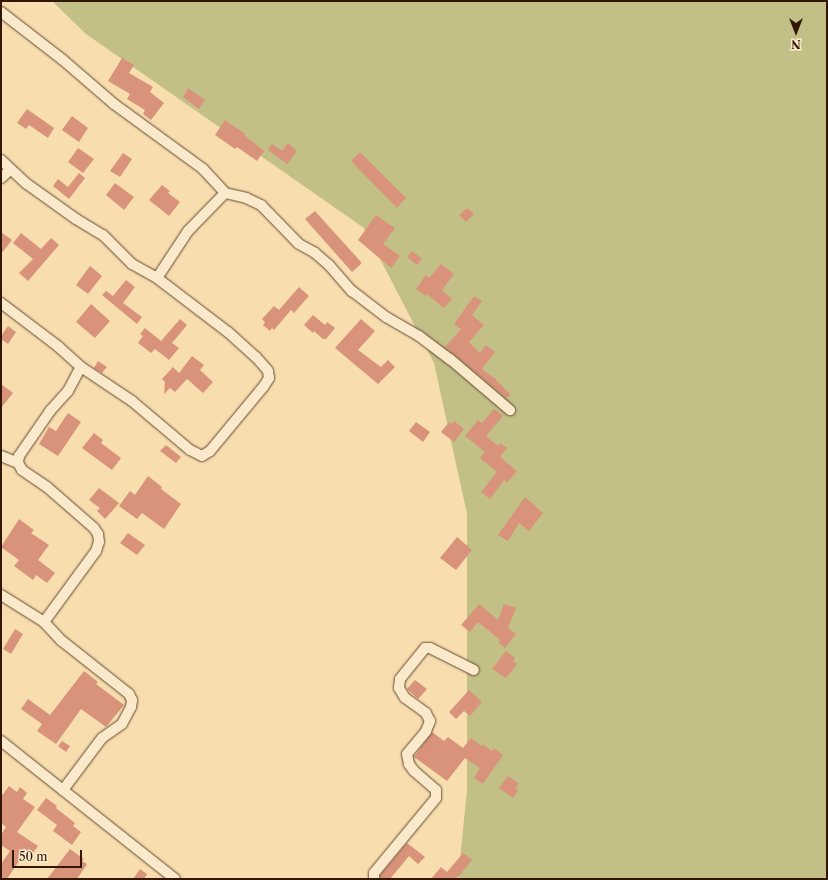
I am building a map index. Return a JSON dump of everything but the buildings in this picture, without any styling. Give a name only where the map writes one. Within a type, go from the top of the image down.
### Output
[{"type":"street","points":[[1,12],[63,60],[114,104],[203,169],[225,193],[246,198],[261,205],[299,244],[315,253],[329,265],[352,291],[386,317],[419,336],[450,359],[510,410]]},
{"type":"street","points":[[1,160],[10,170],[54,204],[103,235],[132,264],[157,278],[228,332],[256,357],[268,371],[269,378],[210,451],[202,456],[190,450],[132,401],[81,367],[59,347],[1,303]]},
{"type":"street","points":[[1,178],[10,170]]},
{"type":"street","points":[[157,278],[188,231],[225,193]]},
{"type":"street","points":[[44,622],[96,551],[99,542],[98,534],[94,528],[47,487],[22,470],[18,463],[19,456],[24,446],[68,391],[81,367]]},
{"type":"street","points":[[1,456],[18,463]]},
{"type":"street","points":[[1,595],[44,622],[62,641],[129,694],[132,700],[128,715],[122,724],[102,738],[63,790]]},
{"type":"street","points":[[374,879],[374,873],[436,798],[436,790],[414,771],[409,764],[407,754],[426,730],[430,721],[426,713],[405,698],[399,688],[400,679],[426,648],[430,648],[474,670]]},
{"type":"street","points":[[1,741],[175,879]]},
{"type":"shaded area","points":[[52,1],[827,1],[827,879],[458,879],[467,790],[467,514],[434,363],[364,228],[86,34]]}]
